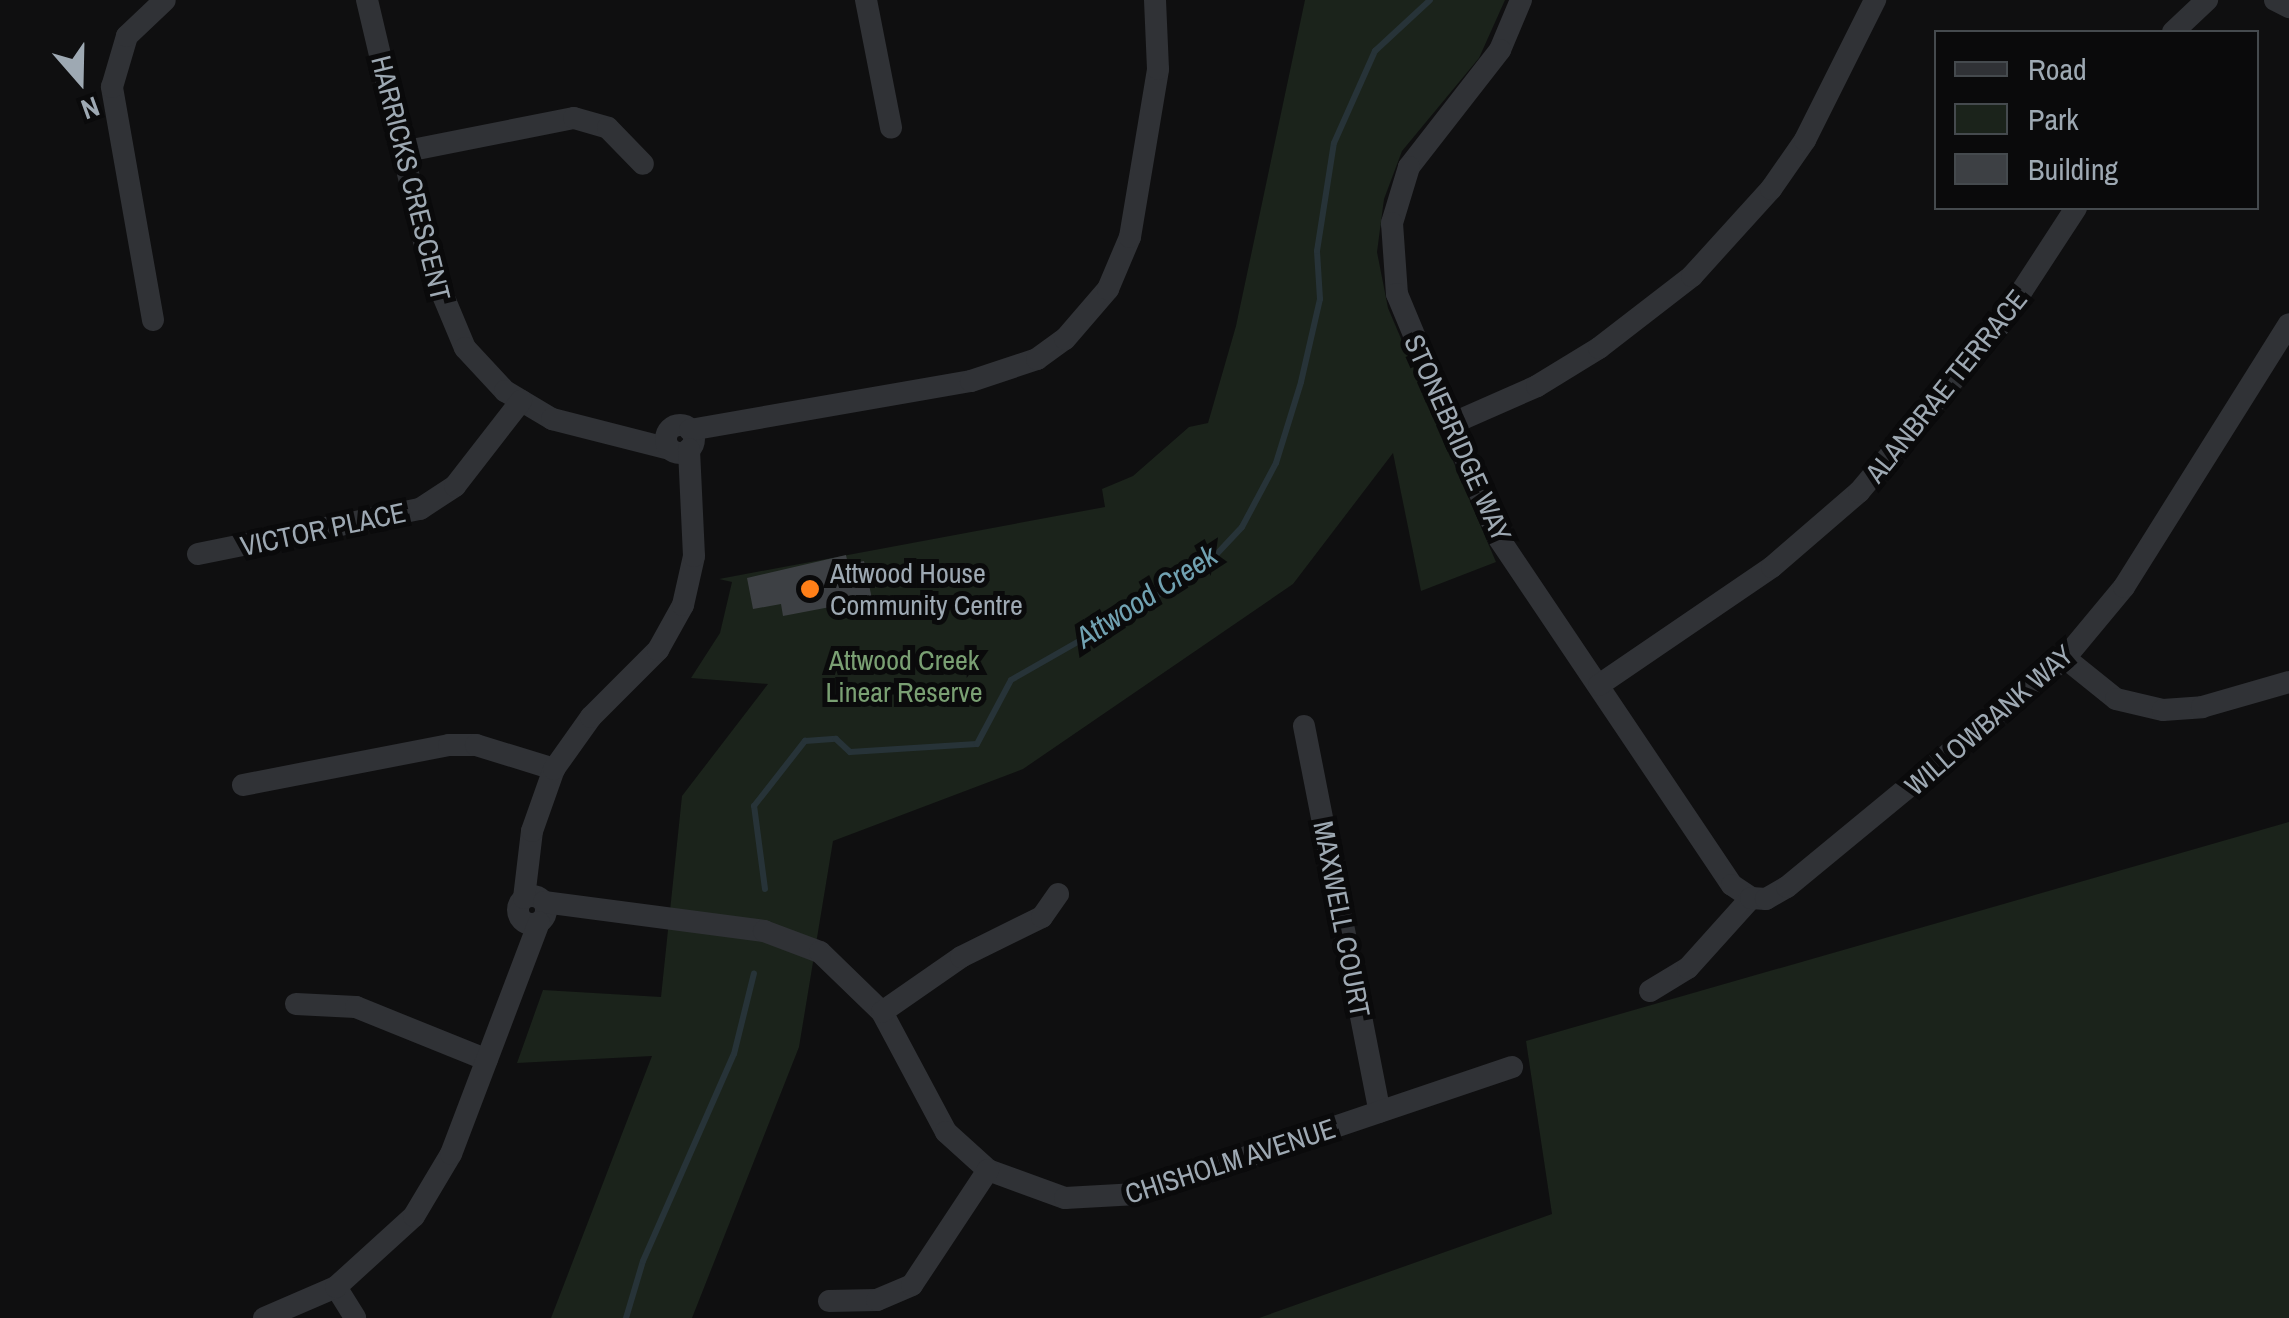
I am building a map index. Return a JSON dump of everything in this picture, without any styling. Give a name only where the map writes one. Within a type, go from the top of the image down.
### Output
[{"type":"street","points":[[153,320],[112,87],[127,36],[166,0]]},
{"type":"street","name":"HARRICKS CRESCENT","points":[[367,0],[402,152],[448,319],[490,376],[520,401],[570,427],[620,438],[680,443],[746,422],[1010,370],[1065,339],[1089,316],[1130,237],[1158,69],[1155,0]]},
{"type":"street","points":[[866,0],[891,128]]},
{"type":"street","name":"STONEBRIDGE WAY","points":[[1521,0],[1500,50],[1409,167],[1392,223],[1397,294],[1498,537],[1732,884],[1750,898]]},
{"type":"street","points":[[1450,424],[1537,386],[1599,348],[1692,276],[1771,189],[1805,140],[1838,86],[1875,0]]},
{"type":"street","points":[[2181,18],[2207,0]]},
{"type":"street","points":[[2274,0],[2288,4]]},
{"type":"street","points":[[402,152],[574,118],[617,134],[643,164]]},
{"type":"street","name":"ALANBRAE TERRACE","points":[[1598,685],[1772,568],[1873,478],[1999,326],[2075,210]]},
{"type":"street","name":"WILLOWBANK WAY","points":[[1650,991],[1688,968],[1750,898],[1766,899],[1788,887],[2065,658],[2124,587],[2289,324]]},
{"type":"street","name":"VICTOR PLACE","points":[[198,554],[420,508],[454,486],[520,401]]},
{"type":"street","points":[[264,1318],[336,1287],[414,1216],[451,1154],[520,968],[535,910],[530,847],[554,769],[574,736],[672,630],[690,582],[691,509],[680,443]]},
{"type":"street","points":[[2065,658],[2116,699],[2163,710],[2188,710],[2289,682]]},
{"type":"street","name":"MAXWELL COURT","points":[[1304,726],[1380,1112]]},
{"type":"street","points":[[243,786],[449,746],[476,745],[554,769]]},
{"type":"street","points":[[882,1012],[961,957],[1042,917],[1058,894]]},
{"type":"street","name":"CHISHOLM AVENUE","points":[[535,910],[726,926],[799,941],[841,967],[882,1012],[930,1109],[988,1170],[1032,1189],[1100,1200],[1155,1189],[1512,1067]]},
{"type":"street","points":[[296,1004],[345,1004],[488,1060]]},
{"type":"street","points":[[829,1300],[876,1300],[912,1285],[988,1170]]},
{"type":"street","points":[[336,1287],[355,1318]]},
{"type":"green space","name":"Attwood Creek Linear Reserve","points":[[1305,0],[1505,0],[1479,58],[1402,151],[1384,199],[1377,252],[1388,308],[1496,562],[1421,591],[1393,453],[1293,584],[1023,769],[833,841],[799,1047],[692,1318],[551,1318],[652,1056],[517,1063],[543,990],[661,997],[682,796],[768,684],[691,678],[720,633],[732,582],[719,579],[1105,507],[1102,489],[1133,476],[1189,427],[1208,423],[1236,326]]},
{"type":"green space","points":[[2289,822],[2289,1318],[1259,1318],[1552,1214],[1526,1041]]},
{"type":"building","name":"Attwood House Community Centre","points":[[846,555],[848,564],[864,561],[872,599],[783,616],[781,604],[753,609],[747,578]]},
{"type":"waterway","name":"Attwood Creek","points":[[765,889],[754,806],[805,741],[836,739],[850,752],[977,744],[1011,680],[1148,602],[1213,558],[1242,527],[1276,463],[1301,382],[1320,299],[1317,251],[1334,143],[1375,51],[1430,0]]},
{"type":"waterway","name":"Attwood Creek","points":[[626,1318],[643,1261],[734,1054],[754,973]]},
{"type":"place","name":"Attwood House Community Centre","points":[[810,589]]}]
